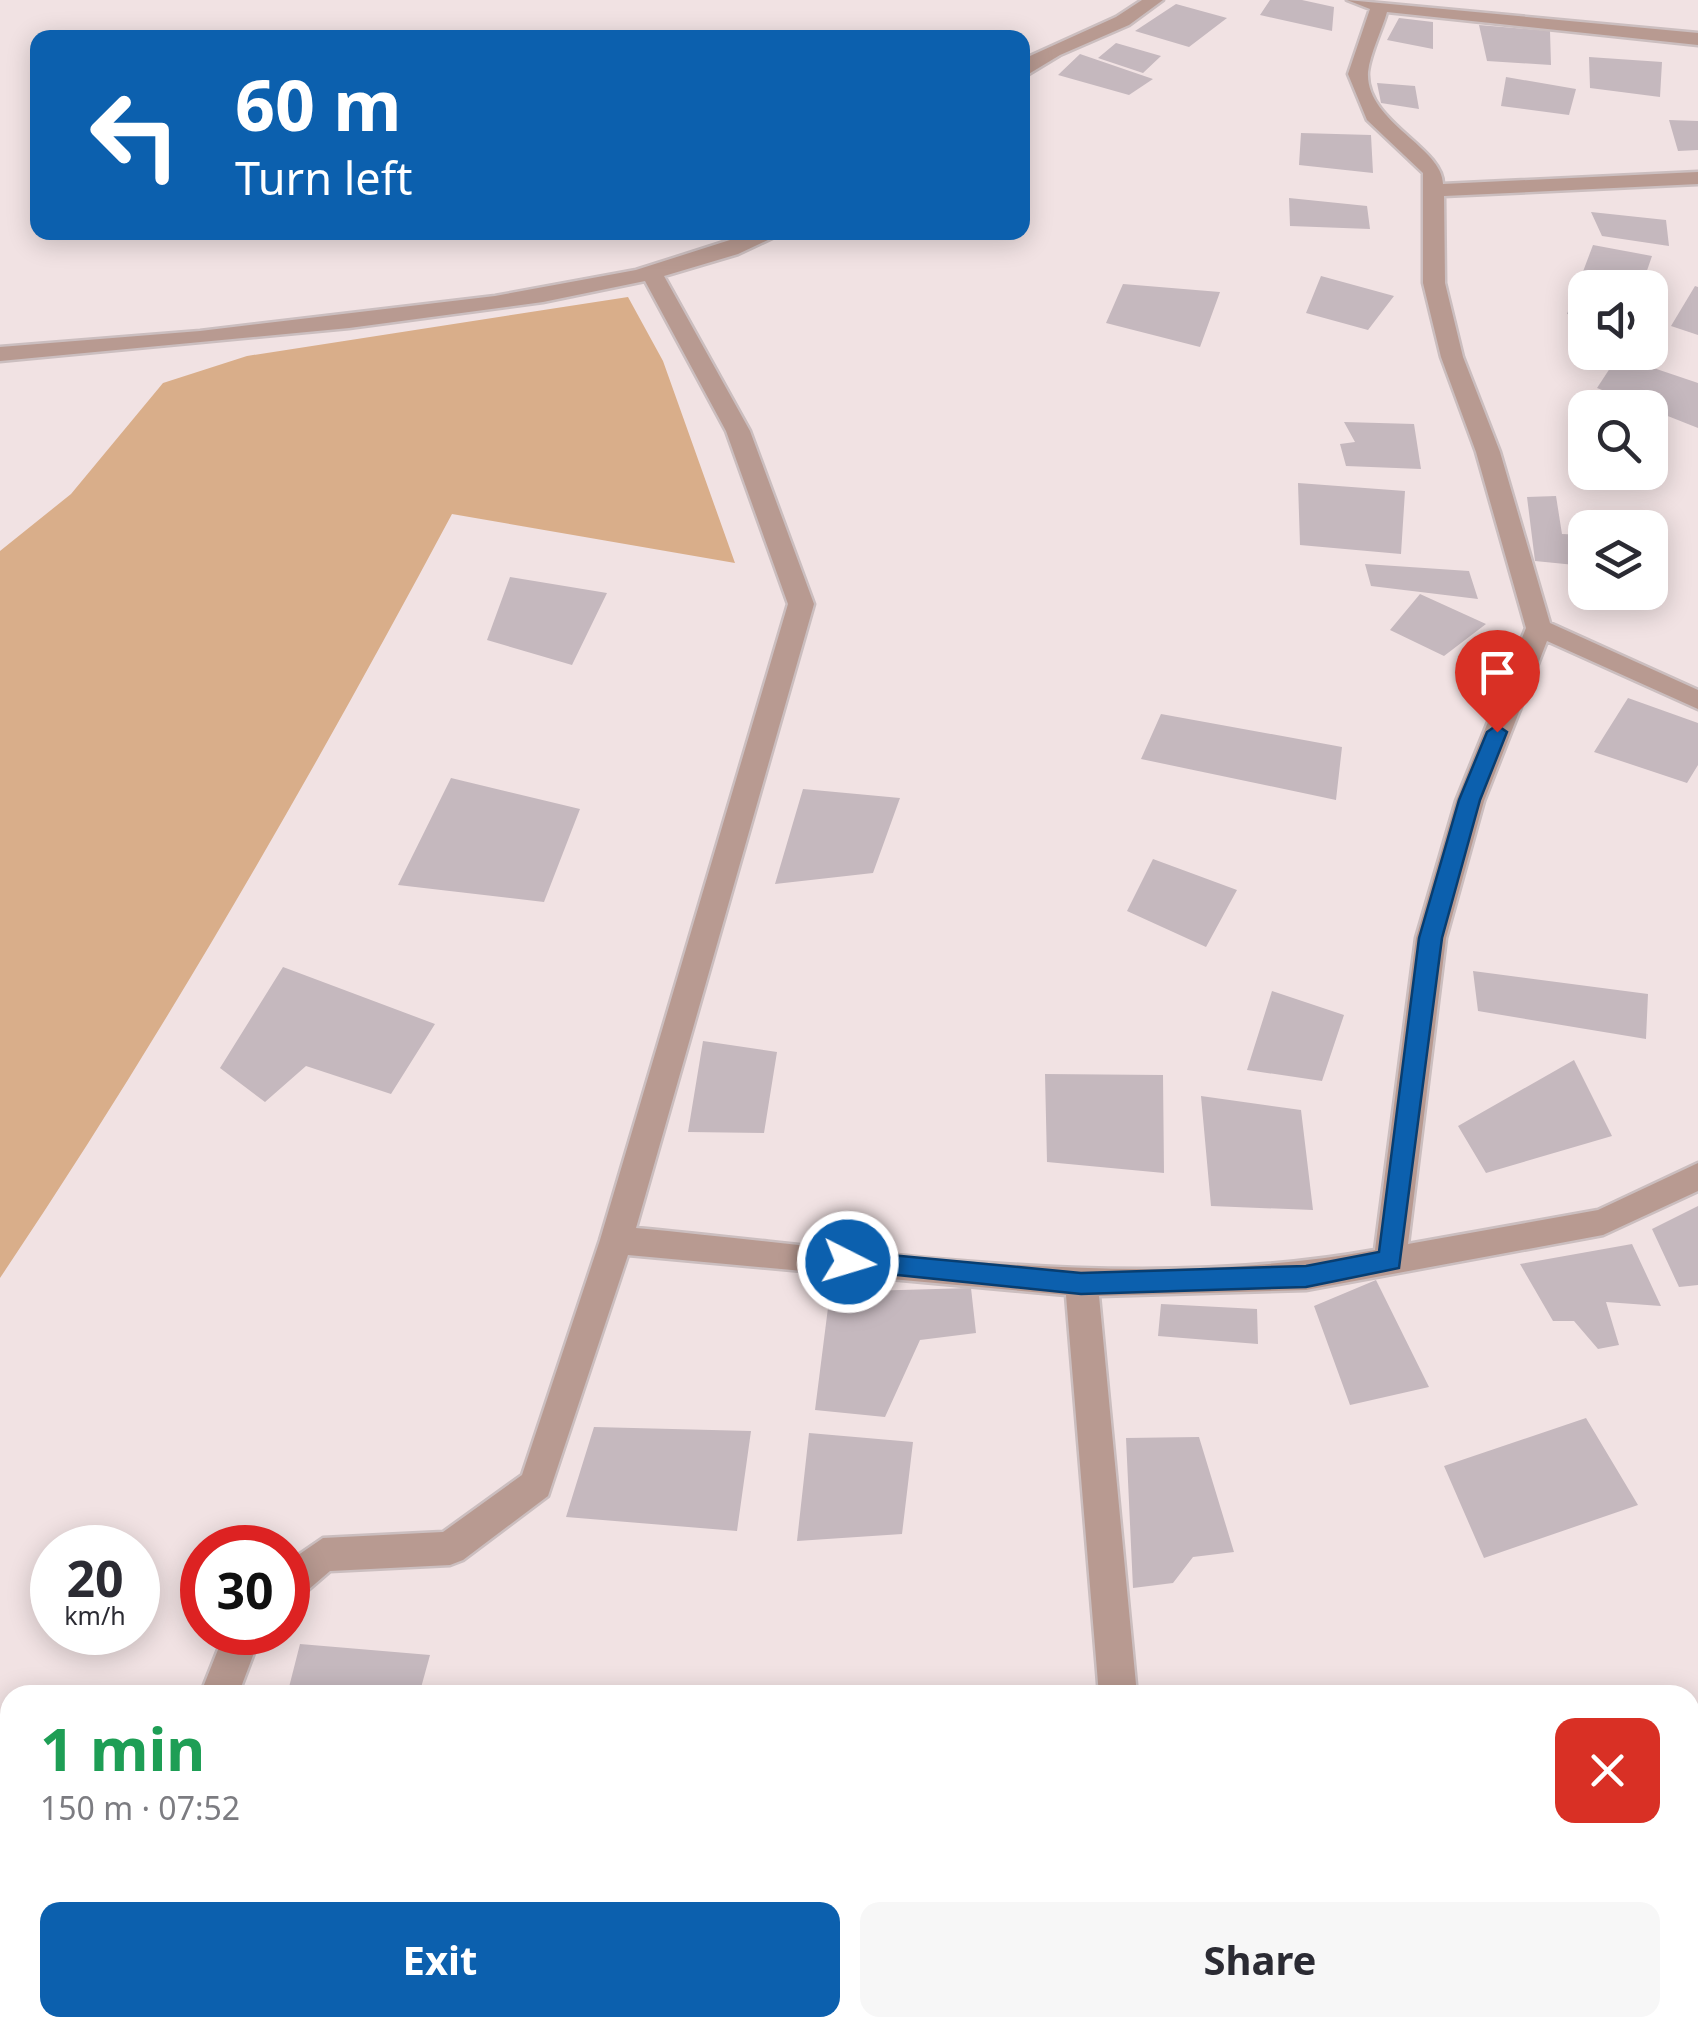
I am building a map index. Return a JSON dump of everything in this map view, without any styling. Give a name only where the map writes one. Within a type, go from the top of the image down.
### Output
[{"type":"street","points":[[1030,64],[1040,55],[1139,14],[1154,0]]},
{"type":"street","points":[[1390,1261],[1430,938],[1470,800],[1538,628],[1488,452],[1452,356],[1434,283],[1432,172],[1374,116],[1358,74],[1368,3],[1698,39]]},
{"type":"street","points":[[1435,190],[1523,189],[1698,178]]},
{"type":"street","points":[[0,354],[181,342],[535,298],[650,273],[757,240]]},
{"type":"street","points":[[310,1566],[323,1555],[450,1548],[536,1485],[616,1240],[801,604],[738,431],[650,273]]},
{"type":"street","points":[[1538,628],[1698,700]]},
{"type":"street","points":[[616,1240],[1081,1283],[1306,1276],[1603,1222],[1698,1176]]},
{"type":"street","points":[[1081,1283],[1117,1685]]},
{"type":"street","points":[[223,1685],[235,1655]]},
{"type":"shaded area","points":[[628,297],[663,361],[735,563],[452,514],[236,901],[121,1091],[0,1278],[0,551],[71,494],[163,383],[247,356]]},
{"type":"building","points":[[1270,0],[1302,0],[1334,7],[1332,31],[1260,15]]},
{"type":"building","points":[[1176,4],[1227,18],[1189,47],[1135,31]]},
{"type":"building","points":[[1399,18],[1433,22],[1433,49],[1387,40]]},
{"type":"building","points":[[1479,25],[1550,31],[1551,65],[1487,61]]},
{"type":"building","points":[[1116,43],[1161,56],[1143,73],[1098,58]]},
{"type":"building","points":[[1080,54],[1153,79],[1129,95],[1058,75]]},
{"type":"building","points":[[1589,57],[1662,62],[1660,97],[1590,88]]},
{"type":"building","points":[[1506,77],[1576,89],[1569,115],[1501,106]]},
{"type":"building","points":[[1377,83],[1415,86],[1419,109],[1381,103]]},
{"type":"building","points":[[1669,120],[1698,121],[1698,150],[1678,151]]},
{"type":"building","points":[[1301,133],[1371,135],[1373,173],[1299,165]]},
{"type":"building","points":[[1289,198],[1367,206],[1370,229],[1290,226]]},
{"type":"building","points":[[1591,212],[1666,220],[1669,246],[1602,236]]},
{"type":"building","points":[[1593,245],[1652,256],[1647,270],[1584,270]]},
{"type":"building","points":[[1321,276],[1394,296],[1368,330],[1306,313]]},
{"type":"building","points":[[1123,284],[1220,292],[1200,347],[1106,323]]},
{"type":"building","points":[[1695,286],[1698,287],[1698,335],[1671,326]]},
{"type":"building","points":[[1609,370],[1659,370],[1698,383],[1698,428],[1668,416],[1668,390],[1597,388]]},
{"type":"building","points":[[1344,422],[1414,424],[1421,469],[1346,466],[1340,444],[1355,442]]},
{"type":"building","points":[[1298,483],[1405,491],[1401,554],[1300,545]]},
{"type":"building","points":[[1556,496],[1562,534],[1568,534],[1568,564],[1535,561],[1527,497]]},
{"type":"building","points":[[1365,564],[1469,571],[1478,599],[1371,586]]},
{"type":"building","points":[[510,577],[607,593],[572,665],[487,640]]},
{"type":"building","points":[[1420,594],[1486,624],[1444,656],[1390,630]]},
{"type":"building","points":[[1628,698],[1698,723],[1698,765],[1687,783],[1594,752]]},
{"type":"building","points":[[1161,714],[1342,747],[1336,800],[1141,759]]},
{"type":"building","points":[[451,778],[580,809],[544,902],[398,885]]},
{"type":"building","points":[[803,789],[900,798],[873,873],[775,884]]},
{"type":"building","points":[[1153,859],[1237,890],[1206,947],[1127,911]]},
{"type":"building","points":[[283,967],[435,1024],[391,1094],[306,1066],[265,1102],[220,1068]]},
{"type":"building","points":[[1473,971],[1648,994],[1646,1039],[1478,1011]]},
{"type":"building","points":[[1272,991],[1344,1015],[1322,1081],[1247,1070]]},
{"type":"building","points":[[703,1041],[777,1052],[764,1133],[688,1132]]},
{"type":"building","points":[[1574,1060],[1612,1136],[1486,1173],[1458,1126]]},
{"type":"building","points":[[1045,1074],[1163,1075],[1164,1173],[1047,1162]]},
{"type":"building","points":[[1201,1096],[1301,1110],[1313,1210],[1211,1206]]},
{"type":"building","points":[[1698,1206],[1698,1285],[1679,1287],[1652,1229]]},
{"type":"building","points":[[1632,1244],[1661,1306],[1606,1302],[1619,1345],[1598,1349],[1574,1321],[1553,1321],[1520,1264]]},
{"type":"building","points":[[1376,1280],[1429,1387],[1350,1405],[1314,1306]]},
{"type":"building","points":[[971,1288],[976,1333],[920,1340],[885,1417],[815,1410],[830,1292]]},
{"type":"building","points":[[1161,1304],[1257,1309],[1258,1344],[1158,1336]]},
{"type":"building","points":[[1586,1418],[1638,1505],[1484,1558],[1444,1466]]},
{"type":"building","points":[[594,1427],[751,1431],[737,1531],[566,1517]]},
{"type":"building","points":[[809,1433],[913,1442],[902,1534],[797,1541]]},
{"type":"building","points":[[1199,1437],[1234,1552],[1193,1557],[1173,1583],[1133,1588],[1126,1438]]},
{"type":"building","points":[[310,1645],[430,1655],[422,1685],[290,1685],[297,1655],[310,1655]]},
{"type":"route","points":[[848,1262],[1081,1283],[1306,1276],[1390,1261],[1430,938],[1470,800],[1497,732]]}]
